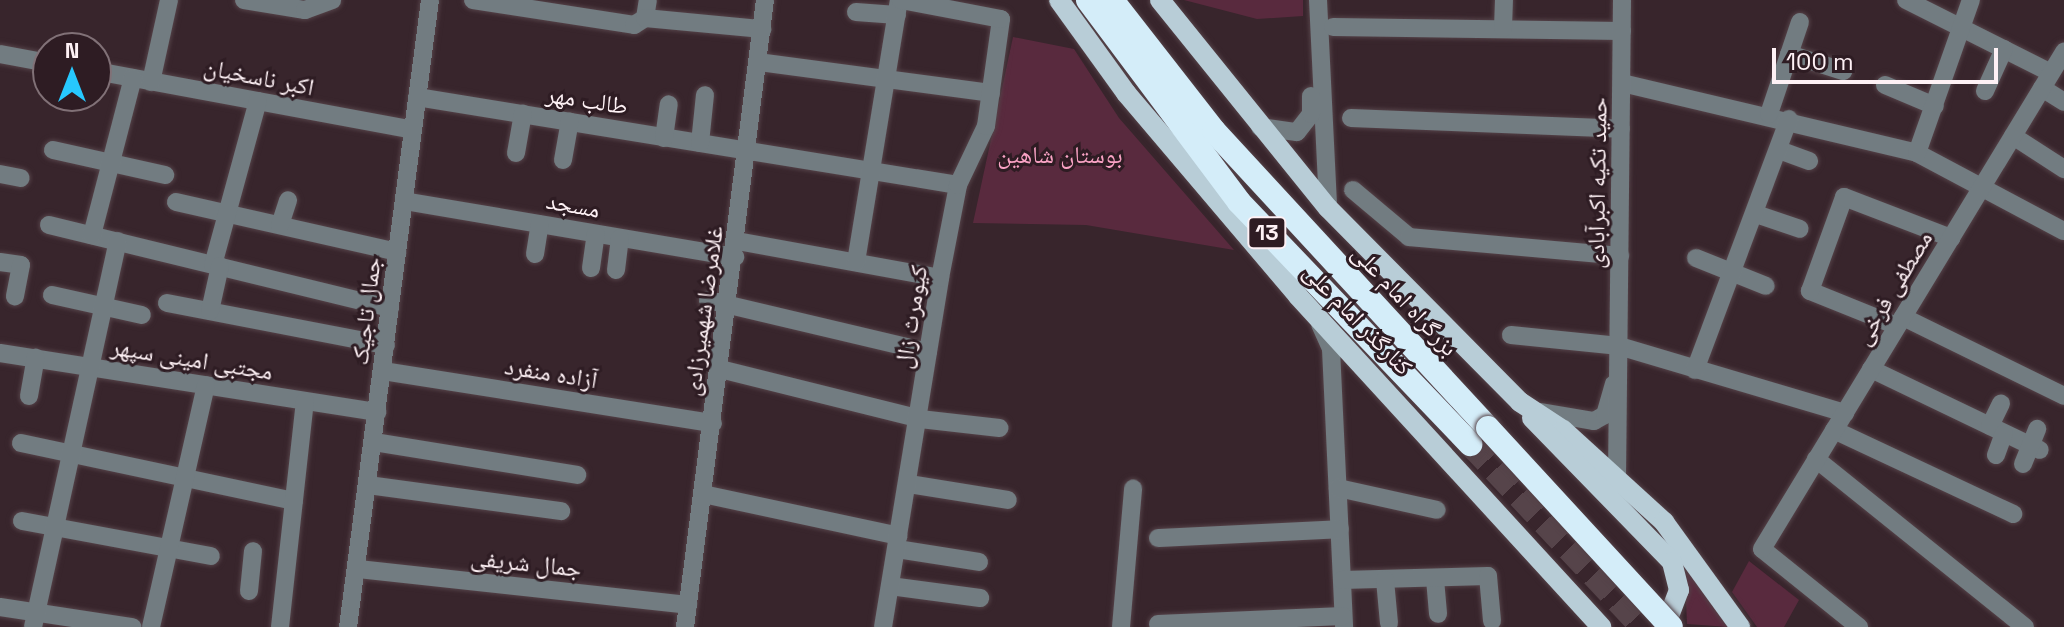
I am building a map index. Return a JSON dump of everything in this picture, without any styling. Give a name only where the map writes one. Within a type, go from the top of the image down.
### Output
[{"type":"highway","name":"13","points":[[1088,0],[1239,202],[1479,436]]},
{"type":"highway","name":"بزرگراه امام علی","points":[[1112,0],[1214,131],[1479,436],[1671,627]]},
{"type":"main road","name":"کنارگذر امام علی","points":[[1059,0],[1126,93],[1316,314],[1601,627]]},
{"type":"main road","points":[[1160,0],[1328,208],[1520,402],[1672,562],[1679,590],[1665,627]]},
{"type":"main road","points":[[1520,402],[1617,477],[1706,572],[1740,627]]},
{"type":"street","points":[[92,235],[111,163],[169,0]]},
{"type":"street","points":[[244,0],[305,10],[332,0]]},
{"type":"street","name":"جمال تاجیک","points":[[348,627],[430,0]]},
{"type":"street","points":[[473,0],[645,14],[762,29]]},
{"type":"street","name":"غلامرضا شهمیرزادی","points":[[691,626],[688,605],[749,152],[765,0]]},
{"type":"street","points":[[1318,0],[1326,27],[1328,208]]},
{"type":"street","points":[[1503,28],[1504,0]]},
{"type":"street","name":"حمید تکیه اکبرآبادی","points":[[1617,477],[1622,0]]},
{"type":"street","points":[[1906,0],[2004,49],[2047,81],[2064,102]]},
{"type":"street","points":[[1917,153],[1971,0]]},
{"type":"street","points":[[856,12],[899,5],[856,262]]},
{"type":"street","name":"کیومرث زال","points":[[883,627],[958,185],[986,126],[1001,19],[899,5]]},
{"type":"street","points":[[1769,114],[1800,22]]},
{"type":"street","points":[[1260,127],[1285,133],[1306,126],[1326,27]]},
{"type":"street","points":[[1326,27],[1622,31]]},
{"type":"street","points":[[1985,91],[2004,49]]},
{"type":"street","name":"مصطفی فرخی","points":[[1859,627],[1762,549],[2064,52]]},
{"type":"street","points":[[0,54],[32,60]]},
{"type":"street","points":[[1789,54],[1843,71]]},
{"type":"street","points":[[759,62],[991,93]]},
{"type":"street","name":"اکبر ناسخیان","points":[[112,74],[413,130]]},
{"type":"street","points":[[1622,83],[1769,114],[1917,153],[2064,231]]},
{"type":"street","points":[[1885,85],[1935,106]]},
{"type":"street","points":[[700,143],[705,95]]},
{"type":"street","name":"طالب مهر","points":[[417,97],[958,185]]},
{"type":"street","points":[[210,311],[226,211],[258,101]]},
{"type":"street","points":[[664,138],[669,104]]},
{"type":"street","points":[[516,153],[523,114]]},
{"type":"street","points":[[1351,118],[1621,129]]},
{"type":"street","points":[[1695,370],[1756,214],[1789,119]]},
{"type":"street","points":[[563,160],[570,122]]},
{"type":"street","points":[[2013,136],[2064,169]]},
{"type":"street","points":[[53,150],[165,175]]},
{"type":"street","points":[[1779,150],[1809,161]]},
{"type":"street","points":[[0,174],[21,178]]},
{"type":"street","points":[[1353,190],[1409,237],[1620,256]]},
{"type":"street","points":[[1951,238],[1844,197],[1810,291],[1900,322],[2064,396]]},
{"type":"street","points":[[280,225],[288,200]]},
{"type":"street","name":"مسجد","points":[[404,201],[620,238],[856,262],[940,278]]},
{"type":"street","points":[[176,202],[397,252]]},
{"type":"street","points":[[1756,214],[1800,229]]},
{"type":"street","points":[[535,254],[540,224]]},
{"type":"street","points":[[49,225],[390,308]]},
{"type":"street","points":[[591,268],[596,234]]},
{"type":"street","points":[[616,270],[620,238]]},
{"type":"street","points":[[34,620],[86,366],[118,241]]},
{"type":"street","points":[[1696,258],[1766,286]]},
{"type":"street","points":[[0,262],[21,265],[15,296]]},
{"type":"street","points":[[52,295],[142,315]]},
{"type":"street","points":[[708,300],[928,352]]},
{"type":"street","points":[[167,303],[386,345]]},
{"type":"street","points":[[1158,624],[1344,622],[1331,349],[1316,314]]},
{"type":"street","points":[[1511,335],[1619,346],[1845,413]]},
{"type":"street","name":"مجتبی امینی سپهر","points":[[0,353],[377,412]]},
{"type":"street","points":[[29,396],[36,358]]},
{"type":"street","name":"حمید تکیه اکبرآبادی","points":[[1520,402],[1554,417],[1594,421],[1605,415],[1618,366]]},
{"type":"street","points":[[720,369],[920,419],[999,428]]},
{"type":"street","points":[[1871,369],[1997,429],[2036,441],[2023,464]]},
{"type":"street","name":"آزاده منفرد","points":[[383,371],[713,423]]},
{"type":"street","points":[[151,627],[206,385]]},
{"type":"street","points":[[280,627],[305,401]]},
{"type":"street","points":[[1996,455],[2001,403]]},
{"type":"street","points":[[1834,430],[2002,509],[1998,486]]},
{"type":"street","points":[[374,442],[577,475]]},
{"type":"street","points":[[21,443],[294,501]]},
{"type":"street","points":[[1816,459],[2024,627]]},
{"type":"street","points":[[267,495],[270,476]]},
{"type":"street","points":[[909,484],[1008,500]]},
{"type":"street","points":[[368,485],[561,511]]},
{"type":"street","points":[[1338,488],[1437,510]]},
{"type":"street","points":[[1121,627],[1133,489]]},
{"type":"street","points":[[703,494],[979,562]]},
{"type":"street","points":[[22,521],[211,556]]},
{"type":"street","points":[[1158,538],[1340,529]]},
{"type":"street","points":[[249,591],[253,551]]},
{"type":"street","name":"جمال شریفی","points":[[358,569],[688,605]]},
{"type":"street","points":[[251,571],[286,576]]},
{"type":"street","points":[[1342,580],[1488,576],[1492,621]]},
{"type":"street","points":[[1435,579],[1438,614]]},
{"type":"street","points":[[1385,580],[1389,623]]},
{"type":"street","points":[[890,586],[980,598]]},
{"type":"street","points":[[0,607],[34,620],[132,627]]},
{"type":"green space","points":[[1184,0],[1303,0],[1303,16],[1257,19]]},
{"type":"green space","name":"بوستان شاهین","points":[[1013,37],[1074,49],[1119,118],[1234,250],[1086,225],[973,223]]},
{"type":"green space","points":[[1684,557],[1729,627],[1687,624]]},
{"type":"green space","points":[[1749,561],[1799,600],[1784,627],[1757,627],[1732,592]]},
{"type":"tunnel","points":[[1470,444],[1642,627]]}]
